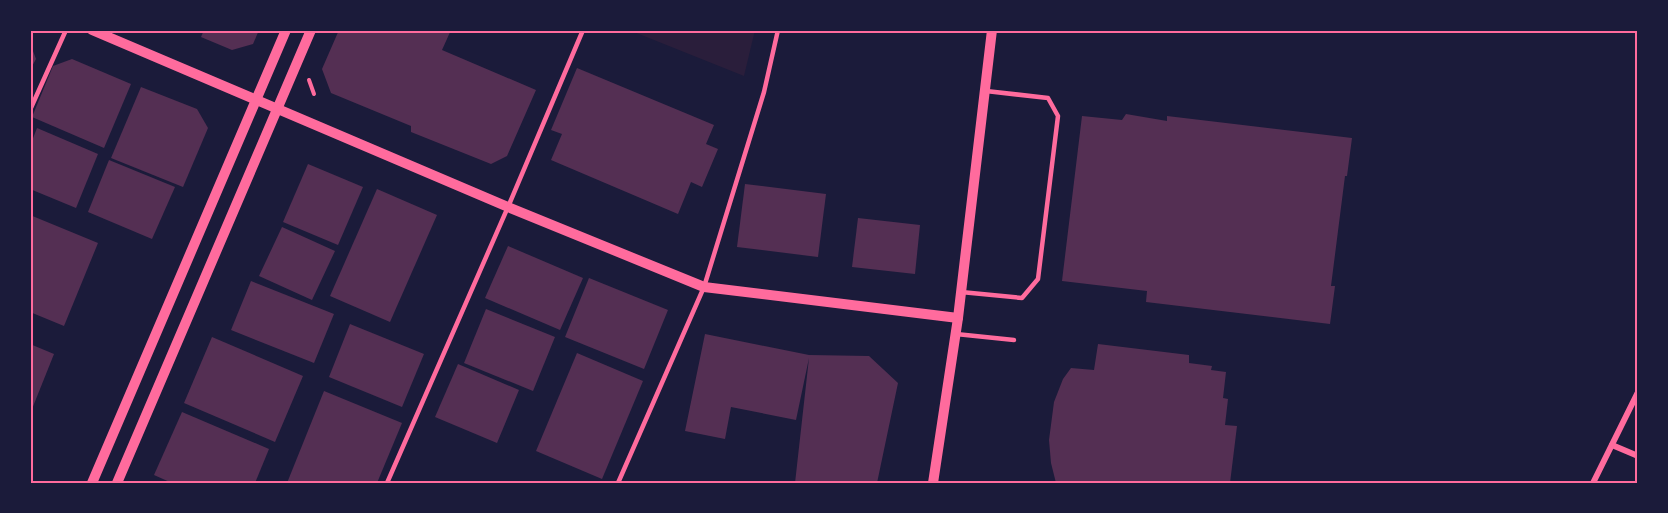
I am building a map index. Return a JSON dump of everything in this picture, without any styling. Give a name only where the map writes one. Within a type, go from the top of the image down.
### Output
[{"type":"street","points":[[92,30],[508,207],[704,287],[958,318]]},
{"type":"street","points":[[92,483],[286,30]]},
{"type":"street","points":[[117,483],[311,30]]},
{"type":"street","points":[[933,483],[956,334],[992,30]]},
{"type":"street","points":[[1593,483],[1638,392]]},
{"type":"street","points":[[1612,445],[1638,456]]},
{"type":"lane","points":[[30,110],[66,30]]},
{"type":"lane","points":[[387,483],[583,30]]},
{"type":"lane","points":[[618,483],[704,287],[764,92],[778,30]]},
{"type":"lane","points":[[961,292],[1022,298],[1038,279],[1058,116],[1048,98],[986,91]]},
{"type":"lane","points":[[956,334],[1014,340]]},
{"type":"shaded area","points":[[629,30],[755,30],[744,76]]},
{"type":"building","points":[[204,30],[259,30],[253,44],[232,50],[201,37]]},
{"type":"building","points":[[339,30],[451,30],[442,50],[536,90],[507,156],[491,164],[411,132],[411,126],[331,93],[322,69]]},
{"type":"building","points":[[30,43],[36,59],[30,70]]},
{"type":"building","points":[[72,59],[131,84],[104,148],[32,117],[53,66]]},
{"type":"building","points":[[577,68],[714,125],[706,144],[718,149],[702,187],[691,182],[678,214],[551,160],[562,134],[551,130]]},
{"type":"building","points":[[141,87],[197,109],[208,128],[183,187],[111,158]]},
{"type":"building","points":[[1126,114],[1167,121],[1167,116],[1352,138],[1331,286],[1335,286],[1330,324],[1146,302],[1147,291],[1062,281],[1082,116],[1122,120]]},
{"type":"building","points":[[37,128],[98,154],[76,208],[30,189],[30,146]]},
{"type":"building","points":[[109,160],[175,187],[152,239],[88,212]]},
{"type":"building","points":[[308,164],[363,187],[338,245],[283,222]]},
{"type":"building","points":[[745,184],[826,194],[818,257],[737,247]]},
{"type":"building","points":[[377,189],[437,215],[390,322],[330,296]]},
{"type":"building","points":[[30,215],[98,243],[64,326],[30,312]]},
{"type":"building","points":[[858,218],[920,225],[915,274],[852,267]]},
{"type":"building","points":[[282,227],[335,251],[312,300],[259,276]]},
{"type":"building","points":[[508,246],[583,278],[560,330],[485,298]]},
{"type":"building","points":[[589,278],[668,310],[644,369],[565,337]]},
{"type":"building","points":[[251,281],[334,314],[314,363],[231,330]]},
{"type":"building","points":[[486,309],[555,337],[533,391],[464,363]]},
{"type":"building","points":[[350,324],[424,354],[402,407],[329,377]]},
{"type":"building","points":[[705,334],[809,355],[869,356],[898,383],[877,483],[795,483],[809,358],[796,420],[731,407],[725,439],[685,431]]},
{"type":"building","points":[[212,337],[303,376],[275,442],[184,403]]},
{"type":"building","points":[[30,344],[54,354],[30,414]]},
{"type":"building","points":[[1098,344],[1189,355],[1189,363],[1212,366],[1211,370],[1226,372],[1223,398],[1228,399],[1225,425],[1237,426],[1230,483],[1056,483],[1049,440],[1054,402],[1063,379],[1071,368],[1094,370]]},
{"type":"building","points":[[577,353],[643,381],[602,479],[536,451]]},
{"type":"building","points":[[458,364],[519,390],[497,443],[435,417]]},
{"type":"building","points":[[324,391],[402,423],[377,483],[287,483]]},
{"type":"building","points":[[182,412],[269,449],[255,483],[172,483],[154,475]]}]
